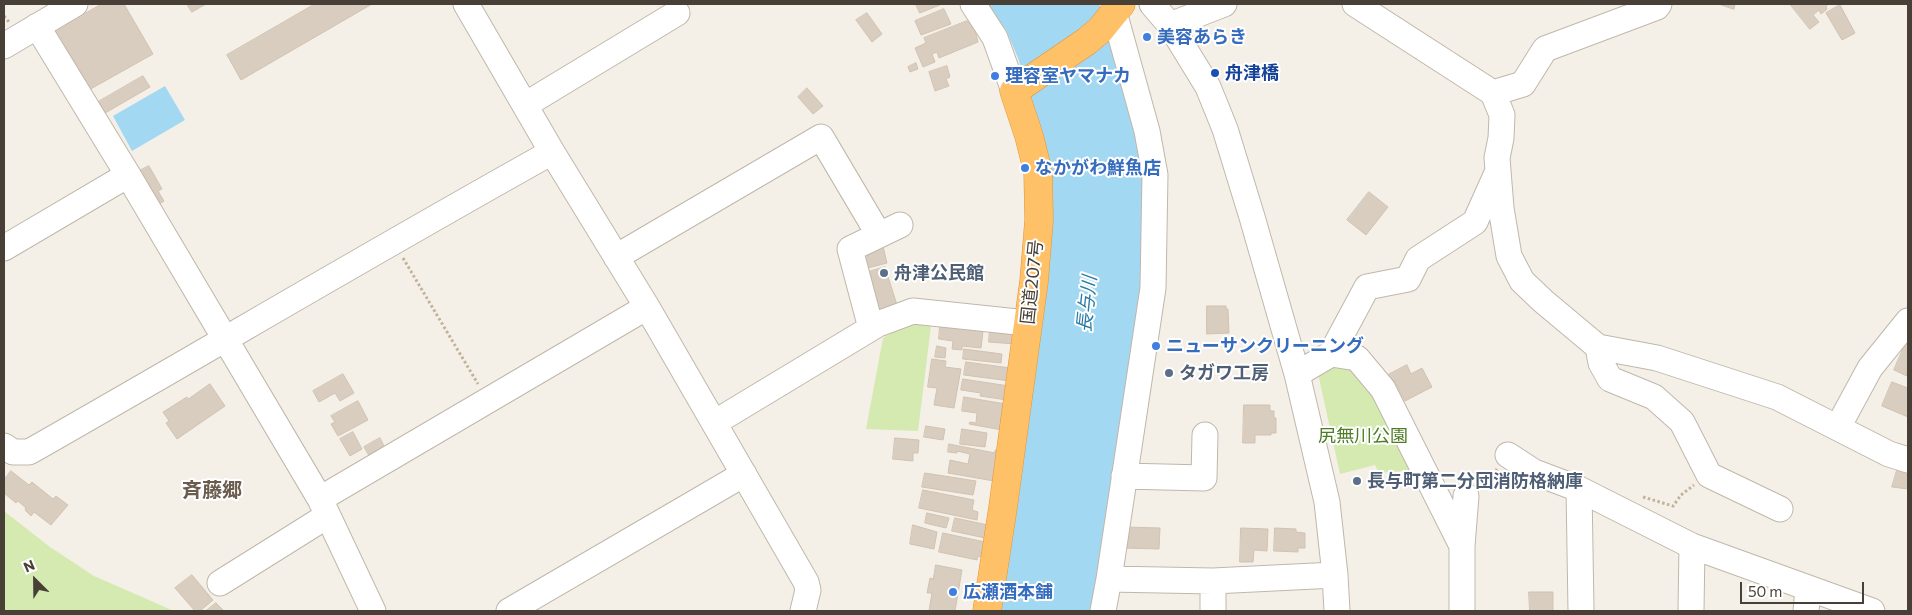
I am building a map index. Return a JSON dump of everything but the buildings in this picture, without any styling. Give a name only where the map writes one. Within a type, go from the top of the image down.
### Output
[{"type":"highway","points":[[1018,88],[1087,41],[1100,30],[1114,12]]},
{"type":"highway","name":"国道207号","points":[[987,611],[1034,281],[1039,220],[1038,172],[1018,88]]},
{"type":"street","points":[[4,46],[76,4]]},
{"type":"street","points":[[466,4],[552,152],[647,307],[806,582],[808,590],[803,611]]},
{"type":"street","points":[[973,4],[995,38],[1018,88]]},
{"type":"street","points":[[1152,4],[1170,24],[1208,87],[1225,129],[1298,374],[1327,502],[1337,611]]},
{"type":"street","points":[[1170,24],[1224,4]]},
{"type":"street","points":[[1355,4],[1493,92],[1502,115],[1501,138],[1497,158],[1501,208],[1509,256],[1522,281],[1542,301],[1598,347],[1657,358],[1776,397],[1838,426],[1889,454],[1908,460]]},
{"type":"street","points":[[1493,92],[1523,84],[1545,49],[1657,7],[1659,4]]},
{"type":"street","points":[[1102,611],[1109,579],[1153,288],[1155,175],[1148,132],[1114,12]]},
{"type":"street","points":[[525,105],[678,13]]},
{"type":"street","points":[[37,26],[324,508],[373,611]]},
{"type":"street","points":[[616,257],[821,138],[890,230],[850,249],[871,328]]},
{"type":"street","points":[[4,446],[13,452],[29,452],[393,241],[552,152]]},
{"type":"street","points":[[1298,374],[1332,354],[1367,287],[1408,280],[1418,259],[1475,222],[1498,171]]},
{"type":"street","points":[[4,248],[128,176]]},
{"type":"street","points":[[220,583],[324,508],[487,401],[647,307]]},
{"type":"street","points":[[714,423],[871,328],[912,310],[1028,323]]},
{"type":"street","points":[[1838,426],[1870,368],[1908,321]]},
{"type":"street","points":[[1598,347],[1600,363],[1610,379],[1654,397],[1682,422],[1709,475],[1780,508]]},
{"type":"street","points":[[1332,354],[1358,358],[1384,389],[1462,546]]},
{"type":"street","points":[[1124,476],[1204,478],[1205,435]]},
{"type":"street","points":[[1508,454],[1534,472],[1579,489],[1692,546],[1807,600],[1872,611]]},
{"type":"street","points":[[510,611],[744,474]]},
{"type":"street","points":[[1579,489],[1580,611]]},
{"type":"street","points":[[1462,611],[1462,546],[1466,496]]},
{"type":"street","points":[[1691,611],[1692,546]]},
{"type":"street","points":[[1109,579],[1213,581],[1335,575]]},
{"type":"street","points":[[1213,581],[1213,611]]},
{"type":"path","points":[[393,241],[487,401]]},
{"type":"path","points":[[1466,496],[1489,479],[1508,454]]},
{"type":"path","points":[[1642,497],[1673,506],[1681,495],[1709,475]]},
{"type":"green space","points":[[908,323],[931,326],[918,431],[866,429],[883,338]]},
{"type":"green space","name":"尻無川公園","points":[[1346,363],[1364,380],[1415,470],[1379,473],[1375,465],[1340,474],[1317,369]]},
{"type":"green space","points":[[4,511],[50,547],[94,576],[174,611],[4,611]]},
{"type":"water","name":"長与川","points":[[986,4],[1099,4],[1116,42],[1148,177],[1145,290],[1094,611],[999,611],[1037,118],[1018,58],[1006,30]]},
{"type":"water","points":[[165,86],[185,120],[132,151],[113,116]]},
{"type":"place","name":"美容あらき","points":[[1147,37]]},
{"type":"place","name":"舟津橋","points":[[1215,73]]},
{"type":"place","name":"理容室ヤマナカ","points":[[995,76]]},
{"type":"place","name":"なかがわ鮮魚店","points":[[1025,168]]},
{"type":"place","name":"舟津公民館","points":[[884,273]]},
{"type":"place","name":"ニューサンクリーニング","points":[[1156,346]]},
{"type":"place","name":"タガワ工房","points":[[1169,373]]},
{"type":"place","name":"長与町第二分団消防格納庫","points":[[1357,481]]},
{"type":"place","name":"広瀬酒本舗","points":[[953,592]]},
{"type":"district","name":"斉藤郷","points":[[212,490]]}]
